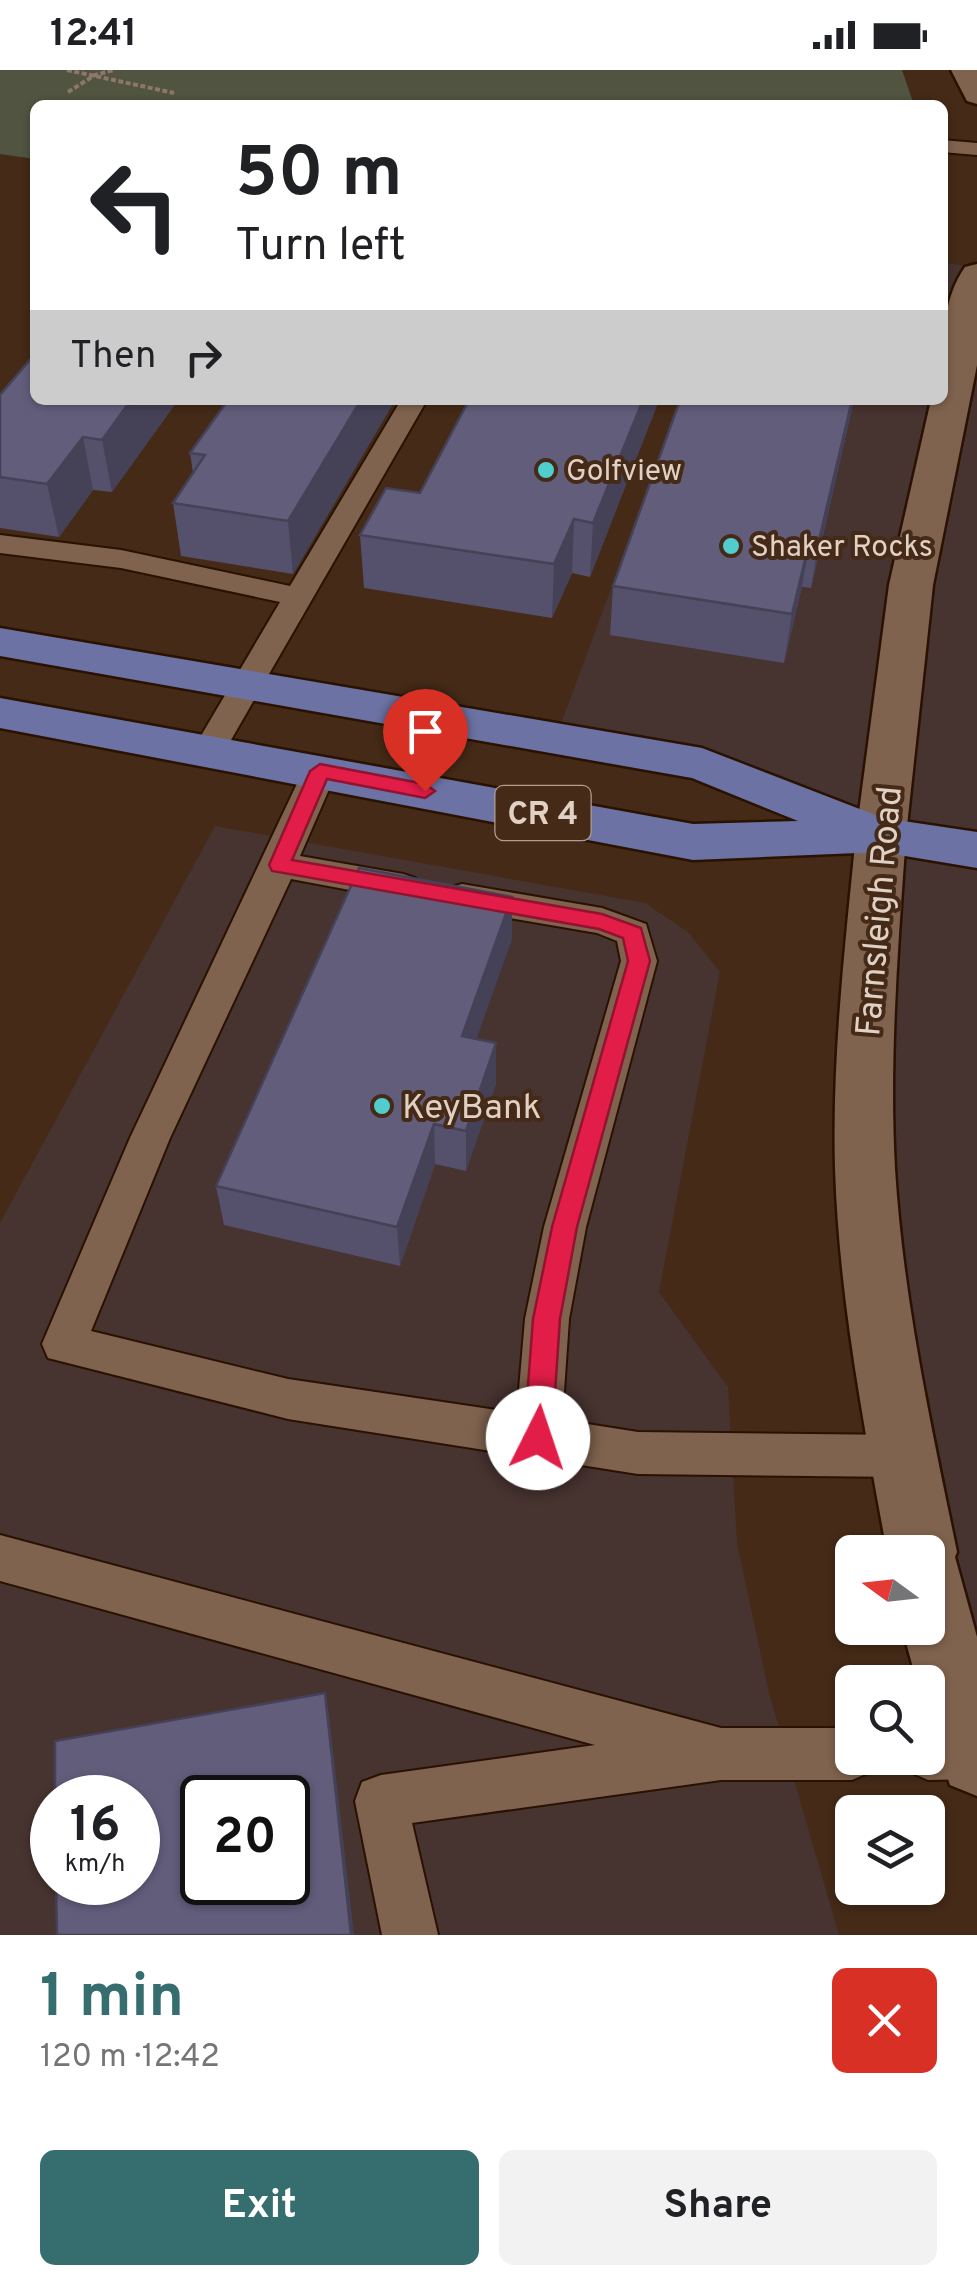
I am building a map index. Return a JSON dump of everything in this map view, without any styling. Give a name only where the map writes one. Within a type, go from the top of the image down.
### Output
[{"type":"main road","name":"CR 4","points":[[0,642],[702,764],[881,835]]},
{"type":"main road","points":[[0,714],[208,750]]},
{"type":"main road","name":"CR 4","points":[[208,750],[693,842],[881,835],[977,850]]},
{"type":"street","points":[[965,70],[977,95]]},
{"type":"street","name":"Farnsleigh Road","points":[[950,364],[962,294]]},
{"type":"street","name":"Farnsleigh Road","points":[[919,1535],[884,1350],[868,1213],[868,981],[911,585],[943,405]]},
{"type":"street","points":[[942,1645],[964,1755]]},
{"type":"lane","points":[[948,147],[977,149]]},
{"type":"lane","points":[[208,750],[411,405]]},
{"type":"lane","points":[[0,544],[122,560],[298,597]]},
{"type":"lane","points":[[320,771],[280,865],[150,1138],[64,1344],[288,1400],[638,1453],[903,1456]]},
{"type":"lane","points":[[280,865],[602,922],[633,933],[639,961],[564,1227],[546,1319],[538,1438]]},
{"type":"lane","points":[[0,1558],[721,1754]]},
{"type":"lane","points":[[410,1935],[381,1800],[721,1754],[835,1754]]},
{"type":"path","points":[[67,70],[174,93]]},
{"type":"path","points":[[68,92],[94,75],[114,70]]},
{"type":"shaded area","points":[[948,264],[977,267],[977,1758],[943,1645],[945,1535],[919,1535],[903,1456],[881,835],[556,737],[679,405],[948,405]]},
{"type":"shaded area","points":[[215,826],[645,903],[688,932],[720,972],[659,1292],[728,1387],[737,1543],[769,1693],[839,1935],[0,1935],[0,1223]]},
{"type":"green space","points":[[0,70],[902,70],[912,100],[30,100],[30,158],[0,154]]},
{"type":"building","points":[[30,360],[30,405],[127,405],[102,440],[83,437],[47,484],[0,477],[0,395]]},
{"type":"building","points":[[224,405],[358,405],[288,521],[173,503],[205,455],[190,453]]},
{"type":"building","name":"Golfview","points":[[466,405],[641,405],[593,523],[574,519],[554,564],[360,535],[386,488],[420,493]]},
{"type":"building","name":"Shaker Rocks","points":[[678,405],[851,405],[819,540],[810,539],[792,614],[613,586]]},
{"type":"building","name":"KeyBank","points":[[359,868],[512,897],[462,1036],[496,1043],[466,1131],[434,1124],[397,1227],[216,1186]]},
{"type":"building","points":[[325,1693],[351,1935],[57,1935],[56,1905],[160,1905],[160,1775],[55,1775],[55,1741]]},
{"type":"place","name":"Golfview","points":[[546,470]]},
{"type":"place","name":"Shaker Rocks","points":[[731,546]]},
{"type":"place","name":"KeyBank","points":[[382,1106]]},
{"type":"route","points":[[425,791],[320,771],[280,865],[602,922],[633,933],[639,961],[564,1227],[546,1319],[538,1438]]}]
